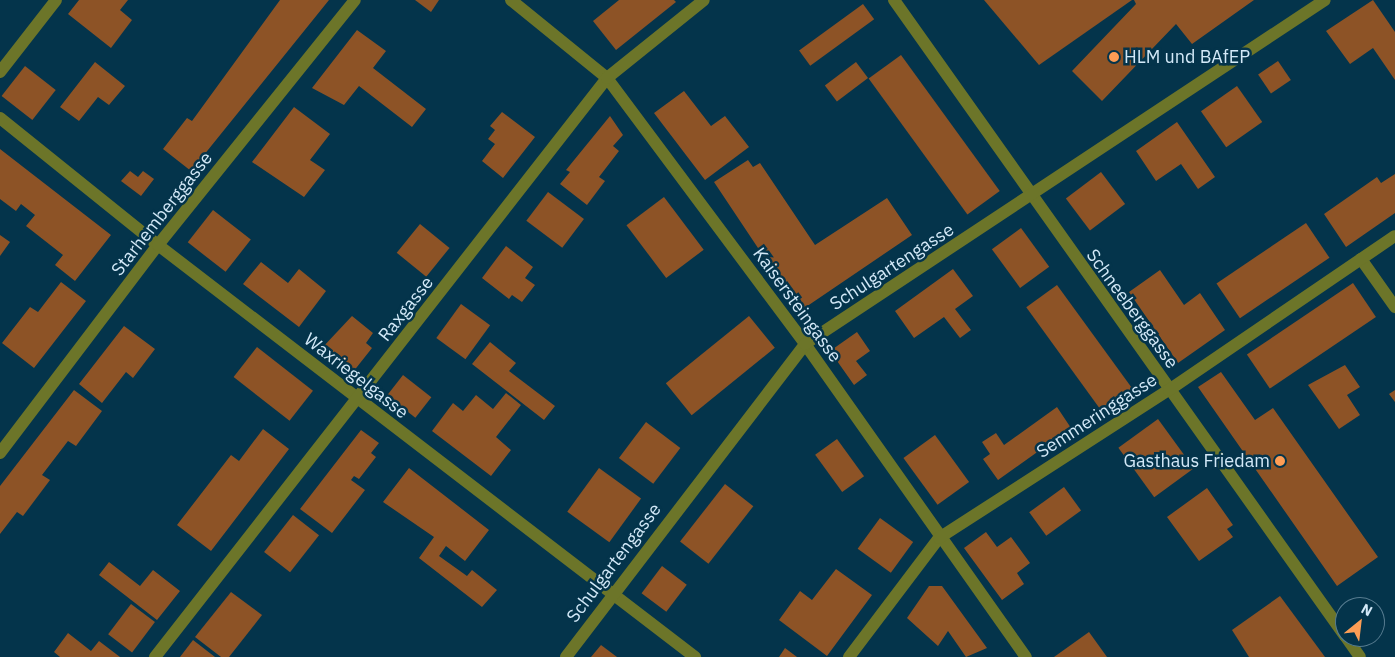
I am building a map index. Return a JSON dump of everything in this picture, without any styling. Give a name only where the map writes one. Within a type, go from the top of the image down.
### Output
[{"type":"street","points":[[0,72],[56,0]]},
{"type":"street","name":"Starhemberggasse","points":[[0,453],[158,245],[355,0]]},
{"type":"street","name":"Kaisersteingasse","points":[[512,0],[607,78],[805,344],[939,538],[1026,657]]},
{"type":"street","name":"Raxgasse","points":[[155,657],[358,400],[607,78],[704,0]]},
{"type":"street","name":"Schneeberggasse","points":[[894,0],[1031,198],[1335,621]]},
{"type":"street","name":"Schulgartengasse","points":[[566,657],[805,344],[1031,198],[1325,0]]},
{"type":"street","name":"Waxriegelgasse","points":[[0,118],[158,245],[695,657]]},
{"type":"street","name":"Semmeringgasse","points":[[849,657],[939,538],[1169,390],[1395,236]]},
{"type":"street","points":[[1361,259],[1395,307]]},
{"type":"building","points":[[79,0],[128,0],[120,10],[132,20],[111,48],[68,14]]},
{"type":"building","points":[[280,0],[329,0],[191,171],[163,149],[187,118],[192,121]]},
{"type":"building","points":[[415,0],[439,0],[431,12]]},
{"type":"building","points":[[619,0],[674,0],[676,2],[616,50],[593,21]]},
{"type":"building","name":"HLM und BAfEP","points":[[984,0],[1132,0],[1039,65]]},
{"type":"building","name":"HLM und BAfEP","points":[[1134,0],[1254,0],[1192,44],[1176,24],[1102,101],[1072,71],[1136,4]]},
{"type":"building","points":[[1373,0],[1395,32],[1395,80],[1373,48],[1350,64],[1326,31]]},
{"type":"building","points":[[863,4],[874,19],[810,66],[799,50]]},
{"type":"building","points":[[357,30],[386,51],[373,68],[426,109],[412,127],[359,86],[344,105],[312,88]]},
{"type":"building","points":[[901,55],[1000,191],[967,214],[869,79]]},
{"type":"building","points":[[1278,61],[1291,80],[1271,93],[1258,74]]},
{"type":"building","points":[[95,62],[125,86],[109,105],[98,97],[79,121],[60,107]]},
{"type":"building","points":[[856,62],[868,78],[837,101],[825,85]]},
{"type":"building","points":[[25,66],[56,90],[32,120],[2,96]]},
{"type":"building","points":[[1237,86],[1262,122],[1226,147],[1201,111]]},
{"type":"building","points":[[684,91],[711,126],[725,116],[749,147],[705,180],[654,113]]},
{"type":"building","points":[[294,107],[330,134],[310,160],[325,170],[304,197],[252,162]]},
{"type":"building","points":[[502,112],[535,137],[503,178],[482,161],[495,144],[488,139],[495,130],[490,126]]},
{"type":"building","points":[[610,116],[623,135],[613,146],[619,151],[599,177],[605,181],[587,205],[560,184],[570,172],[566,170]]},
{"type":"building","points":[[1177,122],[1215,177],[1198,189],[1181,164],[1156,181],[1136,151]]},
{"type":"building","points":[[0,149],[111,235],[75,281],[55,265],[63,255],[26,226],[35,215],[21,204],[16,211],[0,199]]},
{"type":"building","points":[[748,160],[753,167],[760,163],[815,245],[887,198],[912,235],[800,311],[714,182]]},
{"type":"building","points":[[130,171],[138,177],[143,171],[154,179],[141,196],[121,181]]},
{"type":"building","points":[[1101,172],[1125,204],[1090,230],[1066,198]]},
{"type":"building","points":[[1395,174],[1395,213],[1346,247],[1324,214],[1377,177],[1381,183]]},
{"type":"building","points":[[548,192],[584,219],[562,248],[526,221]]},
{"type":"building","points":[[664,197],[704,250],[666,278],[626,225]]},
{"type":"building","points":[[213,210],[251,240],[226,272],[188,242]]},
{"type":"building","points":[[1306,223],[1329,258],[1240,318],[1216,283]]},
{"type":"building","points":[[420,224],[450,248],[426,277],[397,253]]},
{"type":"building","points":[[1021,228],[1049,267],[1020,288],[992,249]]},
{"type":"building","points":[[0,235],[10,242],[0,256]]},
{"type":"building","points":[[506,246],[533,267],[525,278],[535,285],[522,302],[512,295],[509,299],[482,278]]},
{"type":"building","points":[[261,262],[288,283],[299,269],[326,291],[299,327],[243,284]]},
{"type":"building","points":[[953,269],[973,296],[955,309],[971,330],[960,338],[944,317],[914,338],[895,311]]},
{"type":"building","points":[[1160,270],[1184,305],[1200,293],[1225,330],[1178,363],[1129,292]]},
{"type":"building","points":[[61,282],[86,301],[34,368],[2,343],[30,307],[38,312]]},
{"type":"building","points":[[1353,283],[1376,317],[1270,389],[1247,355]]},
{"type":"building","points":[[1057,285],[1133,389],[1102,412],[1026,307]]},
{"type":"building","points":[[461,304],[490,325],[465,359],[436,338]]},
{"type":"building","points":[[352,316],[373,333],[366,343],[372,348],[353,372],[322,348]]},
{"type":"building","points":[[749,316],[775,348],[692,415],[666,383]]},
{"type":"building","points":[[124,326],[155,349],[133,378],[126,372],[102,403],[79,384]]},
{"type":"building","points":[[857,332],[870,351],[856,361],[867,375],[854,385],[830,351]]},
{"type":"building","points":[[490,342],[516,363],[509,371],[555,406],[544,420],[472,364]]},
{"type":"building","points":[[257,347],[313,391],[290,421],[234,377]]},
{"type":"building","points":[[1345,365],[1360,387],[1347,395],[1360,415],[1339,429],[1308,385]]},
{"type":"building","points":[[1221,372],[1255,420],[1273,408],[1378,557],[1337,586],[1198,387]]},
{"type":"building","points":[[403,375],[431,397],[415,418],[387,395]]},
{"type":"building","points":[[74,390],[102,411],[76,446],[68,441],[42,475],[50,480],[23,516],[17,512],[0,534],[0,486]]},
{"type":"building","points":[[1395,390],[1395,402],[1389,394]]},
{"type":"building","points":[[506,393],[521,405],[496,437],[511,450],[491,476],[432,431],[453,403],[463,411],[476,395],[493,409]]},
{"type":"building","points":[[1057,407],[1071,428],[998,480],[983,459],[990,454],[982,442],[996,433],[1004,445]]},
{"type":"building","points":[[1158,419],[1194,468],[1154,497],[1118,448]]},
{"type":"building","points":[[646,422],[680,448],[653,484],[619,458]]},
{"type":"building","points":[[263,429],[289,449],[211,551],[177,525],[231,455],[239,461]]},
{"type":"building","points":[[361,430],[379,443],[371,453],[376,457],[359,479],[354,476],[351,480],[365,490],[332,533],[300,509]]},
{"type":"building","points":[[935,435],[969,482],[938,505],[903,458]]},
{"type":"building","points":[[837,439],[864,476],[842,492],[815,455]]},
{"type":"building","points":[[409,468],[489,530],[465,561],[446,546],[439,556],[467,576],[472,570],[497,590],[482,607],[419,558],[434,537],[383,502]]},
{"type":"building","points":[[599,468],[641,499],[609,542],[567,512]]},
{"type":"building","points":[[725,484],[753,506],[708,564],[680,542]]},
{"type":"building","points":[[1064,487],[1081,510],[1046,536],[1029,512]]},
{"type":"building","points":[[1207,488],[1233,525],[1227,529],[1233,537],[1199,561],[1167,517]]},
{"type":"building","points":[[293,515],[319,535],[290,572],[264,552]]},
{"type":"building","points":[[880,518],[913,542],[891,573],[858,549]]},
{"type":"building","points":[[986,532],[997,547],[1011,537],[1030,563],[1017,573],[1024,584],[1002,600],[964,548]]},
{"type":"building","points":[[109,562],[140,586],[153,570],[180,591],[157,620],[99,575]]},
{"type":"building","points":[[662,566],[687,585],[666,612],[642,593]]},
{"type":"building","points":[[836,569],[872,595],[827,656],[779,620],[800,591],[812,600]]},
{"type":"building","points":[[929,586],[942,586],[987,648],[966,657],[948,631],[938,646],[907,618]]},
{"type":"building","points":[[231,592],[262,615],[229,657],[221,657],[195,637]]},
{"type":"building","points":[[1280,596],[1325,657],[1249,657],[1232,630]]},
{"type":"building","points":[[131,604],[155,622],[132,652],[108,634]]},
{"type":"building","points":[[1089,632],[1107,657],[1054,657]]},
{"type":"building","points":[[68,633],[91,651],[99,641],[120,657],[60,657],[54,652]]},
{"type":"building","points":[[193,640],[215,657],[180,657]]},
{"type":"building","points":[[601,645],[617,657],[591,657]]},
{"type":"building","points":[[785,648],[797,657],[779,657]]},
{"type":"place","name":"HLM und BAfEP","points":[[1114,57]]},
{"type":"place","name":"Gasthaus Friedam","points":[[1280,461]]}]
